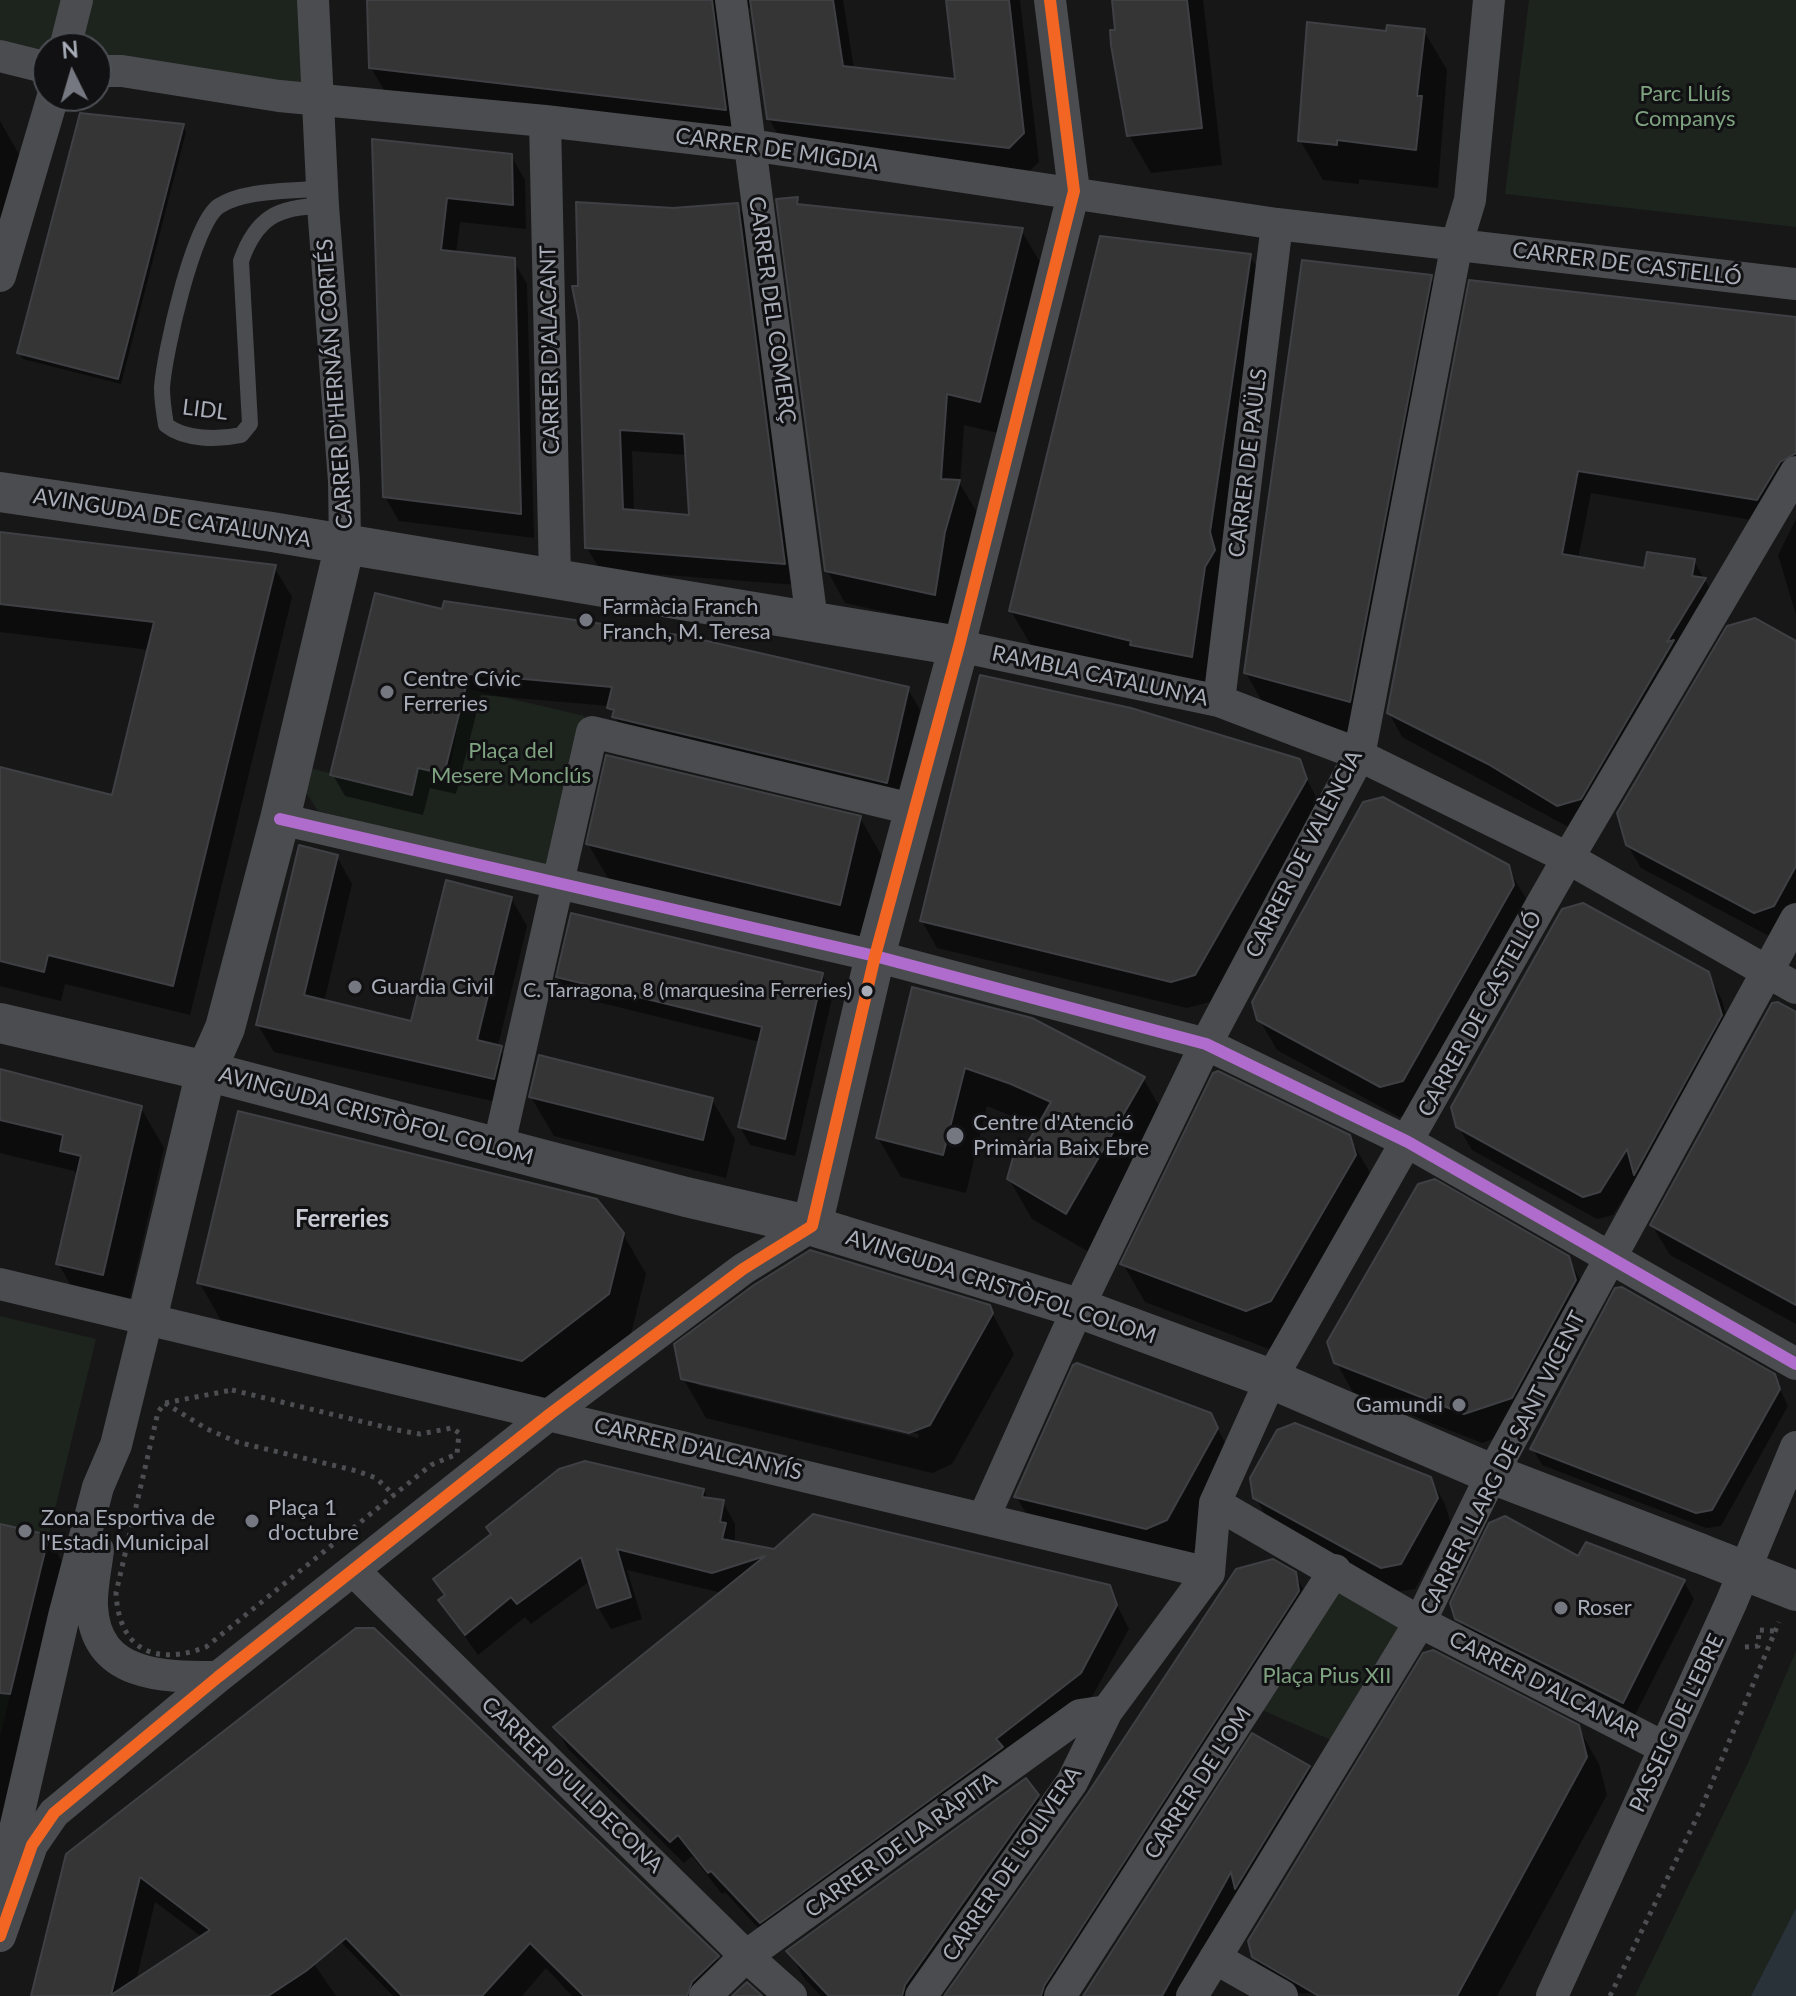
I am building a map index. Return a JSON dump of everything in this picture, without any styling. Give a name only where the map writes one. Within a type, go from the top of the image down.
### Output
[{"type":"street","points":[[69,32],[77,0]]},
{"type":"street","name":"CARRER D'HERNÁN CORTÉS","points":[[147,1319],[206,1071],[225,1028],[280,819],[345,544],[344,481],[322,197],[313,0]]},
{"type":"street","name":"CARRER DEL COMERÇ","points":[[731,0],[812,621]]},
{"type":"street","points":[[0,1936],[36,1836],[71,1799],[218,1677],[355,1572],[550,1414],[743,1269],[812,1226],[875,956],[959,646],[1074,191],[1050,0]]},
{"type":"street","name":"CARRER DE VALÈNCIA","points":[[984,1517],[1078,1308],[1206,1044],[1359,756],[1457,243],[1470,200],[1489,0]]},
{"type":"street","points":[[0,56],[32,64]]},
{"type":"street","name":"CARRER DE MIGDIA","points":[[112,71],[319,99],[750,145],[1074,191],[1277,224],[1457,243]]},
{"type":"street","points":[[0,276],[48,112]]},
{"type":"street","name":"CARRER D'ALACANT","points":[[545,121],[555,579]]},
{"type":"street","points":[[1470,200],[1482,221],[1507,232],[1796,266]]},
{"type":"street","name":"CARRER DE PAÜLS","points":[[1219,701],[1277,224]]},
{"type":"street","name":"CARRER DE CASTELLÓ","points":[[1457,243],[1796,284]]},
{"type":"street","name":"CARRER DE CASTELLÓ","points":[[1209,1573],[1215,1503],[1271,1379],[1568,858],[1796,472]]},
{"type":"street","name":"AVINGUDA DE CATALUNYA","points":[[0,492],[345,544]]},
{"type":"street","name":"RAMBLA CATALUNYA","points":[[345,544],[959,646],[1219,701],[1359,756],[1568,858],[1796,988]]},
{"type":"street","points":[[498,1149],[592,732],[916,810]]},
{"type":"street","points":[[280,819],[875,956],[1206,1044],[1408,1142],[1796,1364]]},
{"type":"street","name":"CARRER LLARG DE SANT VICENT","points":[[1192,1996],[1420,1622],[1492,1474],[1796,919]]},
{"type":"street","name":"AVINGUDA CRISTÒFOL COLOM","points":[[0,1023],[206,1071],[498,1149],[812,1226],[1078,1308],[1271,1379],[1492,1474],[1699,1553],[1788,1605]]},
{"type":"street","name":"CARRER D'ALCANYÍS","points":[[0,1284],[1209,1573]]},
{"type":"street","points":[[147,1319],[116,1445],[112,1491],[98,1550],[92,1607],[101,1641],[115,1657],[152,1676],[218,1677]]},
{"type":"street","points":[[0,1912],[7,1863],[31,1755],[98,1487],[116,1445]]},
{"type":"street","name":"PASSEIG DE L'EBRE","points":[[1552,1996],[1731,1603],[1796,1447]]},
{"type":"street","name":"CARRER D'ALCANAR","points":[[1215,1503],[1420,1622],[1665,1748]]},
{"type":"street","name":"CARRER DE L'OM","points":[[1060,1996],[1335,1570]]},
{"type":"street","name":"CARRER D'ULLDECONA","points":[[355,1572],[746,1956],[791,1996]]},
{"type":"street","name":"CARRER DE L'OLIVERA","points":[[921,1996],[1072,1782],[1107,1711],[1209,1573]]},
{"type":"street","name":"CARRER DE LA RÀPITA","points":[[705,1996],[746,1956],[1080,1715],[1107,1711]]},
{"type":"street","points":[[31,1755],[47,1785],[56,1794],[71,1799]]},
{"type":"street","points":[[1215,1958],[1282,1996]]},
{"type":"lane","name":"LIDL","points":[[322,197],[271,216],[250,236],[241,261],[250,424],[241,435],[227,438],[176,433],[166,425],[164,377],[180,301],[199,234],[216,207],[237,198],[322,197]]},
{"type":"path","points":[[232,1390],[420,1434],[452,1428],[459,1433],[457,1454],[431,1465],[206,1647],[166,1656],[148,1652],[133,1643],[117,1613],[116,1593],[158,1412],[165,1403],[232,1390]]},
{"type":"path","points":[[165,1403],[220,1436],[357,1471],[376,1478],[394,1495]]},
{"type":"path","points":[[1610,1996],[1701,1809],[1788,1605]]},
{"type":"path","points":[[1759,1630],[1775,1631]]},
{"type":"green space","points":[[0,0],[74,0],[67,32],[32,32],[32,64],[0,56]]},
{"type":"green space","points":[[78,0],[313,0],[319,99],[112,73],[112,32],[70,32]]},
{"type":"green space","name":"Parc Lluís Companys","points":[[1529,0],[1796,0],[1796,227],[1505,194]]},
{"type":"green space","name":"Plaça del Mesere Monclús","points":[[464,688],[585,716],[546,868],[318,811],[304,789],[306,767],[400,791],[408,764],[449,774]]},
{"type":"green space","name":"Zona Esportiva de l'Estadi Municipal","points":[[0,1316],[96,1339],[0,1737]]},
{"type":"green space","name":"Plaça Pius XII","points":[[1335,1570],[1420,1622],[1345,1746],[1248,1704]]},
{"type":"green space","points":[[1796,1651],[1796,1908],[1751,1996],[1635,1996],[1748,1763]]},
{"type":"shaded area","points":[[1796,1908],[1796,1996],[1751,1996]]},
{"type":"building","points":[[367,0],[712,0],[726,110],[369,68]]},
{"type":"building","points":[[750,0],[833,0],[843,66],[955,79],[946,0],[1009,0],[1024,133],[1009,148],[767,119]]},
{"type":"building","points":[[1112,0],[1187,0],[1202,128],[1127,136],[1111,45],[1110,30],[1115,30]]},
{"type":"building","points":[[1307,22],[1386,31],[1387,25],[1425,29],[1417,96],[1422,96],[1416,150],[1337,140],[1337,145],[1298,141]]},
{"type":"building","points":[[80,113],[184,124],[118,379],[17,353]]},
{"type":"building","points":[[372,139],[512,154],[513,205],[447,198],[441,250],[515,258],[521,514],[383,497]]},
{"type":"building","points":[[798,197],[797,204],[1023,228],[980,402],[947,394],[941,479],[960,480],[945,532],[935,595],[825,571],[776,199]]},
{"type":"building","points":[[576,202],[673,208],[738,203],[785,564],[585,548],[579,321],[572,286],[578,286]],"holes":[[[620,430],[684,434],[689,515],[623,509]]]},
{"type":"building","points":[[1100,236],[1251,254],[1210,532],[1215,550],[1205,567],[1192,657],[1130,645],[1131,641],[1009,611]]},
{"type":"building","points":[[1302,260],[1432,275],[1350,702],[1244,673]]},
{"type":"building","points":[[1469,280],[1796,317],[1796,453],[1780,462],[1757,500],[1578,471],[1562,554],[1644,568],[1647,552],[1695,559],[1692,576],[1706,578],[1667,642],[1674,640],[1581,799],[1557,806],[1488,764],[1387,713]]},
{"type":"building","points":[[0,532],[276,565],[173,986],[48,955],[44,972],[0,961],[0,767],[112,795],[154,622],[0,604]]},
{"type":"building","points":[[375,593],[442,609],[444,601],[685,636],[909,687],[887,783],[612,717],[614,710],[607,708],[612,687],[469,674],[444,774],[418,768],[412,795],[330,775]]},
{"type":"building","points":[[1755,618],[1796,641],[1796,866],[1774,906],[1754,913],[1626,845],[1617,813],[1727,626]]},
{"type":"building","points":[[980,675],[1131,708],[1300,759],[1307,779],[1195,975],[1171,982],[920,921]]},
{"type":"building","points":[[606,755],[861,816],[840,905],[586,844]]},
{"type":"building","points":[[1383,797],[1509,865],[1514,885],[1403,1081],[1380,1087],[1257,1020],[1252,1002],[1363,802]]},
{"type":"building","points":[[299,845],[338,855],[304,995],[411,1021],[446,880],[512,897],[477,1040],[502,1046],[494,1079],[256,1025]]},
{"type":"building","points":[[1583,903],[1709,972],[1722,1015],[1634,1175],[1627,1149],[1600,1192],[1583,1197],[1456,1127],[1451,1107],[1562,909]]},
{"type":"building","points":[[571,913],[823,973],[785,1139],[738,1127],[762,1027],[556,977]]},
{"type":"building","points":[[912,987],[1032,1018],[1145,1077],[1066,1214],[1007,1179],[1014,1154],[1020,1156],[1051,1102],[1011,1084],[965,1068],[943,1155],[876,1138]]},
{"type":"building","points":[[1778,1002],[1796,1012],[1796,1305],[1650,1225],[1772,1003]]},
{"type":"building","points":[[539,1055],[713,1098],[703,1140],[529,1097]]},
{"type":"building","points":[[0,1069],[142,1106],[103,1275],[56,1264],[81,1156],[60,1151],[63,1135],[0,1120]]},
{"type":"building","points":[[1218,1071],[1350,1135],[1356,1155],[1271,1301],[1246,1311],[1120,1264],[1213,1073]]},
{"type":"building","points":[[238,1111],[597,1199],[624,1233],[609,1294],[522,1361],[197,1283]]},
{"type":"building","points":[[1435,1179],[1569,1256],[1576,1280],[1512,1398],[1464,1414],[1334,1363],[1327,1342],[1418,1184]]},
{"type":"building","points":[[810,1250],[990,1305],[993,1313],[930,1425],[909,1433],[681,1379],[674,1344],[754,1285]]},
{"type":"building","points":[[1622,1287],[1775,1374],[1780,1389],[1712,1510],[1696,1513],[1530,1449],[1615,1288]]},
{"type":"building","points":[[1077,1363],[1211,1413],[1218,1428],[1167,1520],[1146,1529],[1014,1497],[1073,1365]]},
{"type":"building","points":[[1295,1423],[1431,1477],[1438,1498],[1401,1564],[1381,1568],[1253,1498],[1250,1478],[1277,1430]]},
{"type":"building","points":[[585,1461],[704,1489],[702,1497],[724,1500],[720,1522],[726,1523],[722,1539],[774,1549],[813,1514],[1110,1585],[1117,1605],[1081,1673],[996,1739],[1003,1747],[760,1923],[711,1871],[708,1873],[678,1835],[670,1842],[553,1727],[765,1556],[712,1573],[617,1549],[631,1597],[597,1608],[581,1557],[517,1604],[511,1597],[465,1635],[438,1600],[445,1595],[433,1579],[491,1534],[486,1527],[559,1469]]},
{"type":"building","name":"Roser","points":[[1505,1516],[1578,1556],[1586,1542],[1685,1580],[1623,1703],[1455,1619],[1450,1603],[1489,1523]]},
{"type":"building","points":[[0,1524],[49,1535],[10,1694],[0,1693]]},
{"type":"building","points":[[1273,1559],[1296,1572],[1299,1591],[1044,1986],[1041,1996],[944,1996],[1088,1793],[1236,1569]]},
{"type":"building","points":[[356,1628],[374,1628],[719,1956],[692,1982],[687,1996],[584,1996],[530,1943],[482,1996],[402,1996],[346,1938],[306,1971],[268,1996],[31,1996],[66,1854]],"holes":[[[140,1877],[210,1930],[111,1995]]]},
{"type":"building","points":[[1433,1650],[1579,1725],[1587,1757],[1457,1996],[1319,1996],[1252,1957],[1248,1941],[1423,1653]]},
{"type":"building","points":[[1252,1733],[1310,1766],[1235,1889],[1231,1872],[1162,1996],[1083,1996]]},
{"type":"building","points":[[1026,1778],[1039,1795],[905,1985],[902,1996],[829,1996],[786,1951]]},
{"type":"building","points":[[747,1982],[762,1996],[732,1996]]},
{"type":"transit line","points":[[0,1936],[32,1845],[54,1813],[218,1677],[550,1414],[743,1269],[812,1226],[875,956],[959,646],[1074,191],[1050,0]]},
{"type":"transit line","points":[[280,819],[875,956],[1206,1044],[1408,1142],[1796,1364]]},
{"type":"place","name":"Farmàcia Franch Franch, M. Teresa","points":[[586,620]]},
{"type":"place","name":"Centre Cívic Ferreries","points":[[387,692]]},
{"type":"place","name":"Guardia Civil","points":[[355,987]]},
{"type":"place","name":"C. Tarragona, 8 (marquesina Ferreries)","points":[[867,991]]},
{"type":"place","name":"Centre d'Atenció Primària Baix Ebre","points":[[955,1136]]},
{"type":"place","name":"Gamundi","points":[[1459,1405]]},
{"type":"place","name":"Plaça 1 d'octubre","points":[[252,1521]]},
{"type":"place","name":"Zona Esportiva de l'Estadi Municipal","points":[[25,1531]]},
{"type":"place","name":"Roser","points":[[1561,1608]]},
{"type":"district","name":"Ferreries","points":[[342,1219]]}]
